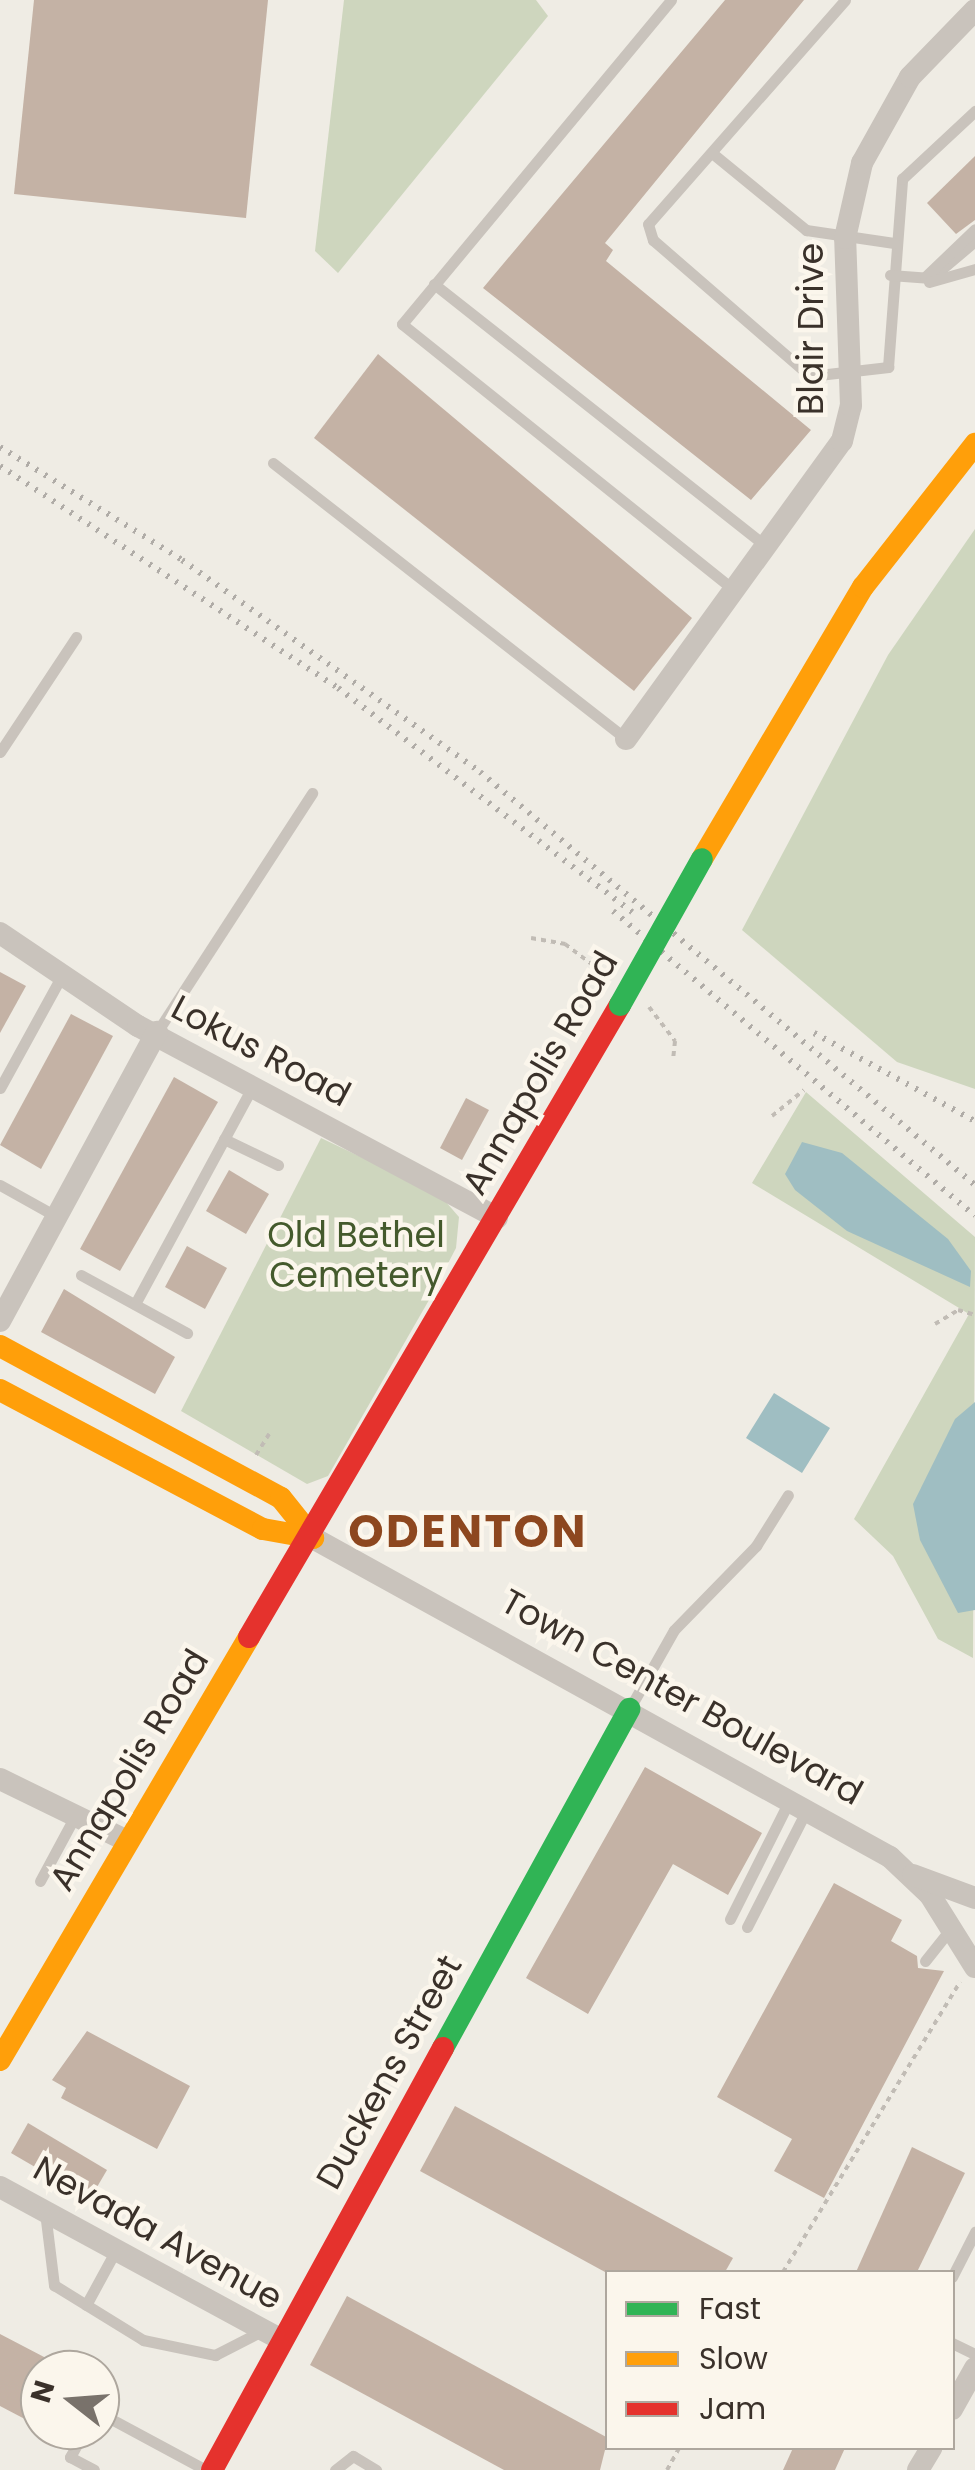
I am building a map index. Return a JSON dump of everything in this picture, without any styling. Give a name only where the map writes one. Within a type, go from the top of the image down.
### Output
[{"type":"main road","name":"Annapolis Road","points":[[0,2060],[125,1840],[313,1538],[842,618],[975,444]]},
{"type":"main road","name":"Town Center Boulevard","points":[[0,1346],[281,1498],[313,1538]]},
{"type":"main road","name":"Town Center Boulevard","points":[[0,1390],[264,1529],[313,1538]]},
{"type":"main road","name":"Duckens Street","points":[[209,2470],[273,2335],[629,1709]]},
{"type":"street","name":"Blair Drive","points":[[626,739],[842,441],[849,378],[845,238],[862,162],[890,107],[975,10]]},
{"type":"street","name":"Lokus Road","points":[[0,933],[60,979],[497,1218]]},
{"type":"street","points":[[0,1321],[157,1032]]},
{"type":"street","name":"Town Center Boulevard","points":[[313,1538],[799,1802],[911,1874],[952,1927],[969,1972]]},
{"type":"street","points":[[0,1779],[125,1840]]},
{"type":"street","points":[[911,1874],[975,1898]]},
{"type":"street","points":[[952,1927],[975,1918]]},
{"type":"street","name":"Nevada Avenue","points":[[0,2187],[273,2335]]},
{"type":"street","points":[[955,2404],[975,2368]]},
{"type":"lane","points":[[671,0],[402,324],[734,590]]},
{"type":"lane","points":[[846,0],[648,224],[653,240],[810,376],[849,378],[890,361],[890,275],[902,180],[975,111]]},
{"type":"lane","points":[[712,153],[793,223],[845,238],[894,244]]},
{"type":"lane","points":[[918,280],[975,229]]},
{"type":"lane","points":[[918,280],[975,241]]},
{"type":"lane","points":[[890,275],[944,284],[975,269]]},
{"type":"lane","points":[[434,284],[766,546]]},
{"type":"lane","points":[[273,464],[626,739]]},
{"type":"lane","points":[[0,752],[76,636]]},
{"type":"lane","points":[[157,1032],[312,793]]},
{"type":"lane","points":[[0,1088],[60,979]]},
{"type":"lane","points":[[134,1304],[253,1086]]},
{"type":"lane","points":[[224,1139],[278,1165]]},
{"type":"lane","points":[[0,1185],[59,1218]]},
{"type":"lane","points":[[81,1275],[187,1333]]},
{"type":"lane","points":[[629,1709],[674,1630],[756,1546],[788,1494]]},
{"type":"lane","points":[[730,1919],[799,1802]]},
{"type":"lane","points":[[746,1928],[799,1802]]},
{"type":"lane","points":[[40,1881],[75,1816]]},
{"type":"lane","points":[[925,1960],[952,1927]]},
{"type":"lane","points":[[45,2212],[54,2285],[86,2304],[178,2353],[216,2354],[273,2335]]},
{"type":"lane","points":[[955,2271],[975,2232]]},
{"type":"lane","points":[[86,2304],[116,2250]]},
{"type":"lane","points":[[120,2423],[209,2470]]},
{"type":"lane","points":[[74,2450],[70,2458],[94,2470]]},
{"type":"lane","points":[[335,2470],[353,2456],[376,2470]]},
{"type":"path","points":[[531,938],[565,944],[600,970]]},
{"type":"path","points":[[663,1017],[673,1059]]},
{"type":"path","points":[[772,1116],[804,1090]]},
{"type":"path","points":[[935,1324],[958,1310],[975,1315]]},
{"type":"path","points":[[254,1459],[269,1434]]},
{"type":"path","points":[[784,2270],[969,1972]]},
{"type":"green space","points":[[344,0],[536,0],[548,16],[338,273],[315,251]]},
{"type":"green space","points":[[975,529],[975,1089],[897,1062],[742,930],[888,655]]},
{"type":"green space","points":[[806,1092],[975,1237],[973,1658],[938,1639],[893,1556],[854,1519],[969,1314],[752,1183]]},
{"type":"green space","name":"Old Bethel Cemetery","points":[[321,1138],[439,1194],[459,1217],[456,1248],[429,1300],[328,1476],[307,1484],[181,1411]]},
{"type":"water","points":[[802,1142],[842,1153],[948,1239],[971,1271],[970,1287],[847,1231],[795,1190],[785,1174]]},
{"type":"water","points":[[774,1393],[830,1428],[802,1473],[746,1438]]},
{"type":"water","points":[[975,1402],[975,1610],[958,1613],[920,1540],[913,1504],[955,1419]]},
{"type":"building","points":[[34,0],[268,0],[246,218],[14,194]]},
{"type":"building","points":[[725,0],[804,0],[605,243],[613,250],[606,261],[811,430],[751,500],[483,288]]},
{"type":"building","points":[[975,156],[975,220],[956,234],[927,203]]},
{"type":"building","points":[[378,354],[692,618],[634,691],[314,438]]},
{"type":"building","points":[[0,972],[26,986],[0,1033]]},
{"type":"building","points":[[71,1014],[113,1036],[41,1169],[0,1145]]},
{"type":"building","points":[[174,1077],[218,1102],[120,1271],[80,1249]]},
{"type":"building","points":[[466,1098],[489,1110],[462,1160],[440,1148]]},
{"type":"building","points":[[229,1170],[269,1194],[246,1234],[206,1211]]},
{"type":"building","points":[[187,1246],[227,1268],[205,1309],[165,1287]]},
{"type":"building","points":[[64,1289],[175,1357],[155,1394],[41,1332]]},
{"type":"building","points":[[645,1767],[762,1833],[728,1895],[673,1864],[588,2014],[526,1978]]},
{"type":"building","points":[[834,1883],[902,1920],[891,1941],[917,1956],[918,1968],[944,1971],[824,2198],[774,2171],[792,2139],[717,2097]]},
{"type":"building","points":[[87,2031],[190,2086],[157,2149],[61,2098],[66,2088],[52,2080]]},
{"type":"building","points":[[455,2106],[733,2258],[726,2270],[605,2272],[420,2171]]},
{"type":"building","points":[[28,2123],[107,2170],[90,2199],[11,2153]]},
{"type":"building","points":[[912,2147],[965,2173],[918,2270],[857,2270]]},
{"type":"building","points":[[347,2296],[605,2436],[600,2470],[504,2470],[310,2365]]},
{"type":"building","points":[[0,2334],[31,2350],[20,2350],[20,2416],[0,2406]]},
{"type":"building","points":[[792,2450],[844,2450],[835,2470],[783,2470]]},
{"type":"railway","points":[[0,447],[182,560],[480,772],[975,1185]]},
{"type":"railway","points":[[0,466],[338,688],[632,912]]},
{"type":"railway","points":[[613,911],[975,1216]]},
{"type":"railway","points":[[814,1033],[975,1121]]},
{"type":"traffic: fast","points":[[620,1005],[702,859]]},
{"type":"traffic: fast","points":[[443,2048],[629,1709]]},
{"type":"traffic: slow","points":[[702,859],[863,587],[975,444]]},
{"type":"traffic: slow","points":[[0,1346],[281,1498],[313,1538]]},
{"type":"traffic: slow","points":[[0,1390],[263,1529],[313,1538]]},
{"type":"traffic: slow","points":[[0,2060],[249,1637]]},
{"type":"traffic: jam","points":[[249,1637],[620,1005]]},
{"type":"traffic: jam","points":[[212,2470],[443,2048]]},
{"type":"district","name":"ODENTON","points":[[468,1532]]}]
